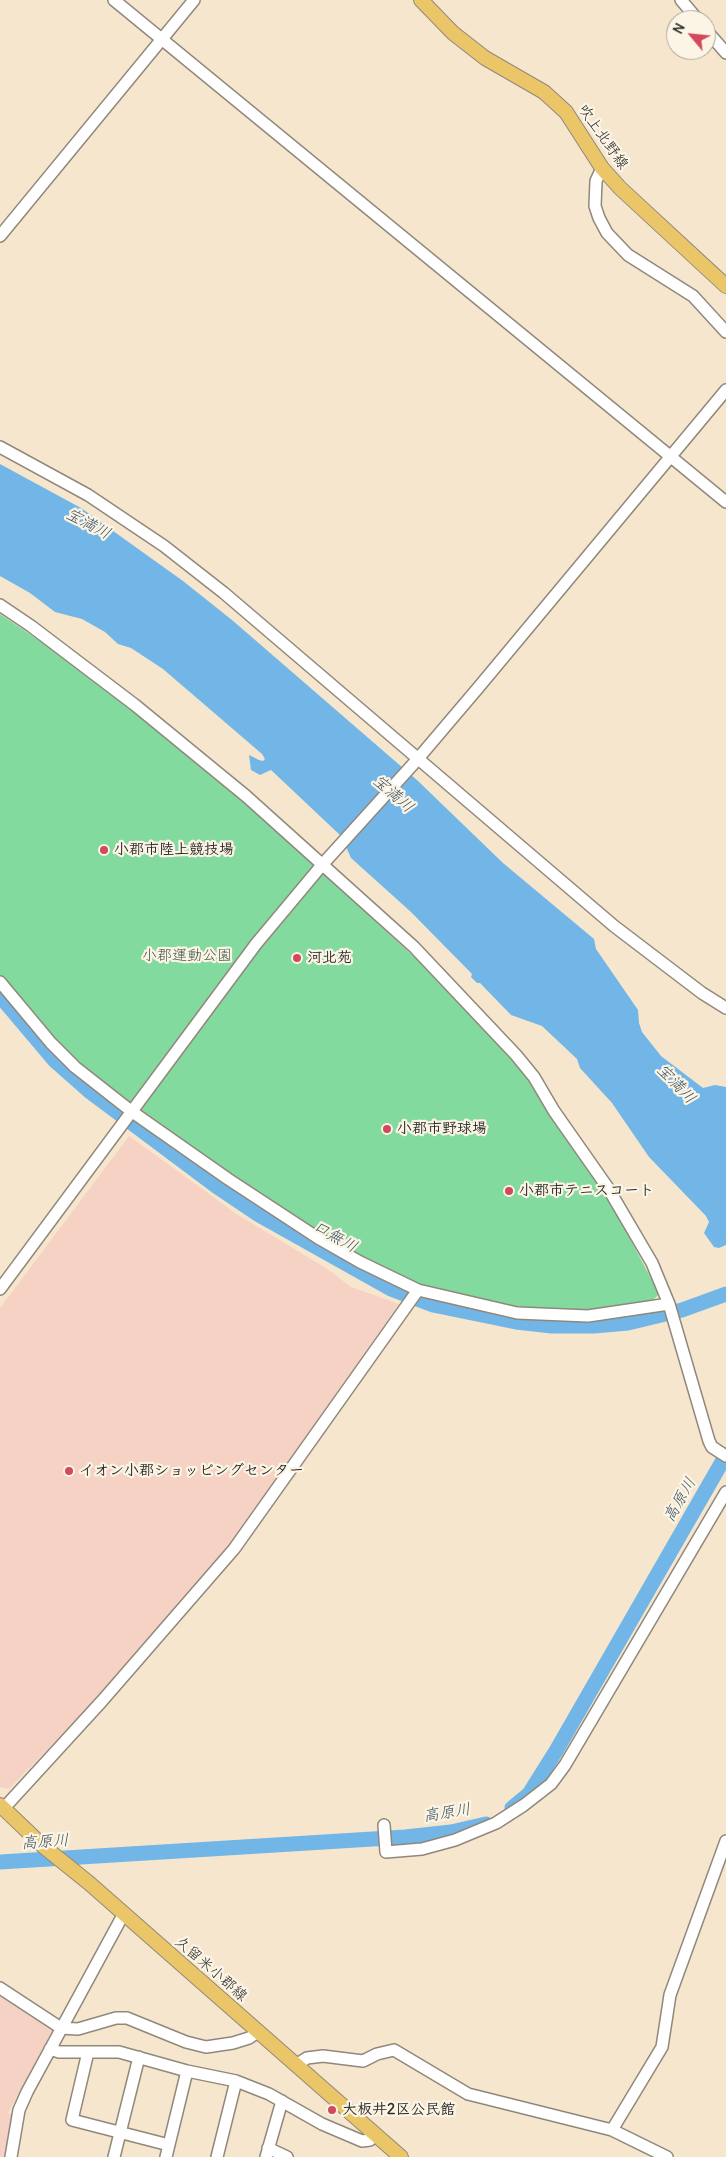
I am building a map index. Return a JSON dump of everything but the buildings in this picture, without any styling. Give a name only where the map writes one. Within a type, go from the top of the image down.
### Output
[{"type":"main road","name":"吹上北野線","points":[[420,0],[453,33],[485,58],[544,92],[566,112],[602,168],[620,188],[726,286]]},
{"type":"main road","name":"久留米小郡線","points":[[2,1807],[49,1851],[401,2157]]},
{"type":"street","points":[[114,0],[726,502]]},
{"type":"street","points":[[0,236],[194,0]]},
{"type":"street","points":[[680,0],[689,10]]},
{"type":"street","points":[[716,42],[726,53]]},
{"type":"street","points":[[602,168],[596,181],[595,206],[607,233],[628,255],[693,296],[726,332]]},
{"type":"street","points":[[0,1289],[223,985],[325,861],[417,760],[726,390]]},
{"type":"street","points":[[0,447],[88,495],[164,546],[224,593],[417,760],[614,926],[695,988],[726,1008]]},
{"type":"street","points":[[0,605],[66,652],[194,751],[325,861],[414,947],[516,1055],[534,1078],[554,1111],[612,1196],[652,1264],[669,1304],[705,1428],[712,1447],[721,1453]]},
{"type":"street","points":[[0,982],[51,1043],[75,1067],[131,1111],[228,1179],[318,1238],[360,1262],[418,1290],[517,1313],[588,1316],[669,1304]]},
{"type":"street","points":[[2,1807],[102,1701],[234,1549],[418,1290]]},
{"type":"street","points":[[384,1826],[386,1852],[422,1849],[473,1833],[496,1823],[517,1810],[551,1784],[565,1765],[726,1492]]},
{"type":"street","points":[[612,2130],[662,2047],[670,1995],[726,1841]]},
{"type":"street","points":[[11,2157],[19,2110],[123,1915]]},
{"type":"street","points":[[0,1988],[62,2028],[78,2029],[116,2018],[127,2018],[186,2042],[206,2047],[233,2043],[250,2038],[258,2032]]},
{"type":"street","points":[[50,2049],[59,2052],[120,2052],[187,2071],[236,2081],[254,2087],[322,2124],[362,2141],[370,2140],[374,2134]]},
{"type":"street","points":[[296,2065],[307,2058],[323,2056],[363,2061],[377,2054],[394,2050],[468,2094],[612,2130],[667,2157]]},
{"type":"street","points":[[88,2052],[72,2120],[169,2145]]},
{"type":"street","points":[[114,2157],[139,2058]]},
{"type":"street","points":[[166,2157],[187,2071]]},
{"type":"street","points":[[216,2157],[236,2081]]},
{"type":"street","points":[[282,2101],[267,2153],[286,2157]]},
{"type":"shaded area","name":"イオン小郡ショッピングセンター","points":[[129,1136],[238,1215],[326,1268],[351,1287],[399,1304],[228,1546],[84,1712],[9,1789],[0,1787],[0,1308]]},
{"type":"shaded area","points":[[0,1993],[54,2027],[8,2113],[14,2115],[7,2157],[0,2157]]},
{"type":"green space","name":"小郡運動公園","points":[[0,614],[59,654],[175,744],[249,805],[450,990],[524,1072],[587,1163],[624,1227],[659,1294],[650,1303],[588,1313],[514,1309],[427,1289],[358,1254],[335,1245],[228,1178],[84,1070],[55,1042],[0,978]]},
{"type":"water","name":"宝満川","points":[[0,464],[81,508],[183,581],[232,620],[418,781],[503,863],[594,939],[596,949],[638,1010],[642,1032],[661,1056],[703,1088],[715,1085],[726,1087],[726,1245],[719,1248],[714,1247],[704,1233],[709,1222],[706,1216],[649,1157],[612,1103],[580,1068],[577,1059],[542,1026],[511,1015],[480,983],[477,983],[471,977],[472,974],[411,912],[351,858],[341,836],[271,770],[260,775],[251,770],[249,755],[263,761],[265,759],[262,754],[163,669],[131,648],[118,644],[105,632],[82,619],[55,612],[30,593],[0,576]]},
{"type":"waterway","name":"口無川","points":[[0,996],[55,1061],[89,1091],[216,1186],[259,1215],[391,1289],[433,1305],[516,1322],[552,1326],[594,1326],[628,1323],[682,1310],[726,1294]]},
{"type":"waterway","name":"高原川","points":[[512,1808],[529,1794],[556,1751],[726,1455]]},
{"type":"waterway","name":"高原川","points":[[0,1862],[405,1837],[451,1832],[486,1824]]},
{"type":"place","name":"小郡市陸上競技場","points":[[104,850]]},
{"type":"place","name":"河北苑","points":[[297,958]]},
{"type":"place","name":"小郡市野球場","points":[[387,1129]]},
{"type":"place","name":"小郡市テニスコート","points":[[509,1191]]},
{"type":"place","name":"イオン小郡ショッピングセンター","points":[[69,1471]]},
{"type":"place","name":"大板井2区公民館","points":[[332,2110]]}]
